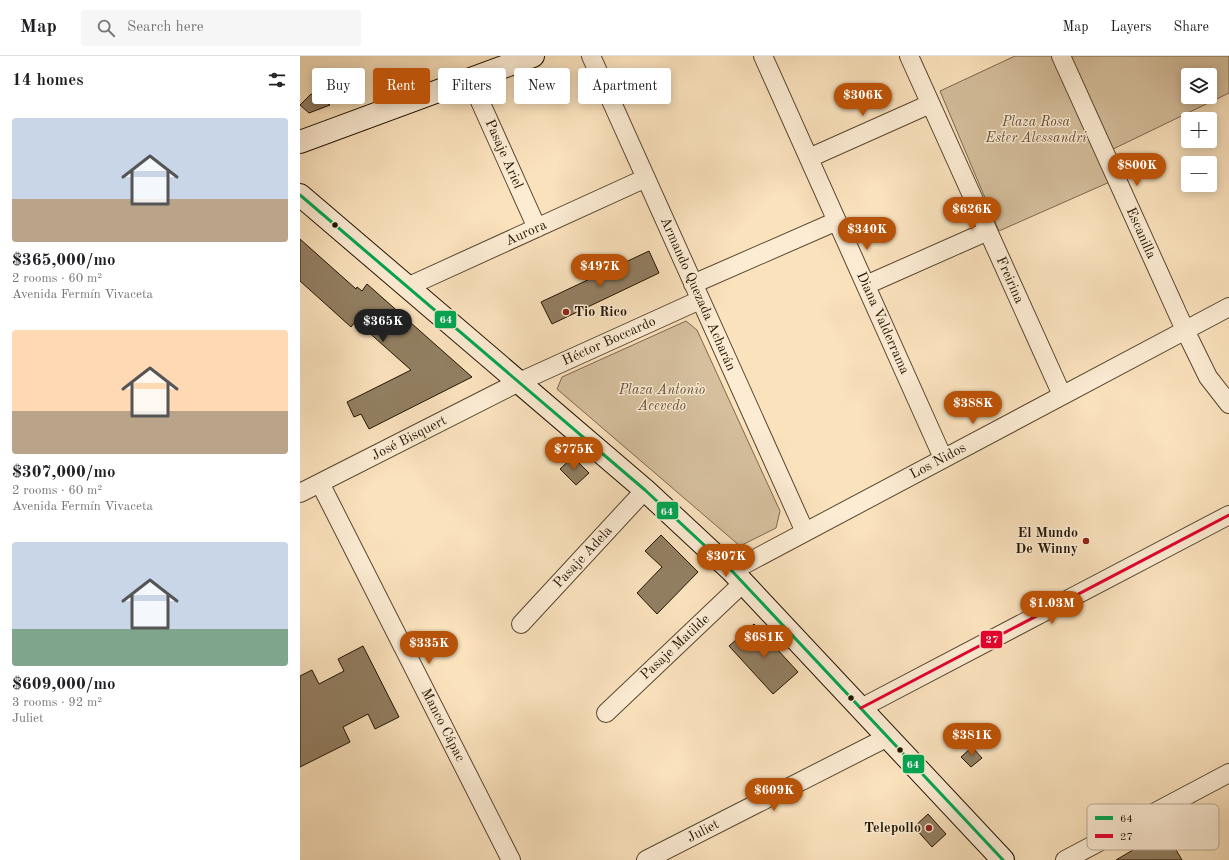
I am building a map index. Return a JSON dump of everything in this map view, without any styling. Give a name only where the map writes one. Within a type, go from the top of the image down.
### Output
[{"type":"main road","points":[[502,68],[533,56]]},
{"type":"main road","points":[[300,142],[438,92]]},
{"type":"main road","points":[[300,195],[517,383],[645,490],[738,576],[1003,860]]},
{"type":"street","name":"Armando Quezada Acharán","points":[[591,56],[805,532]]},
{"type":"street","name":"Diana Valderrama","points":[[763,56],[943,458]]},
{"type":"street","name":"Freirina","points":[[909,56],[1062,395]]},
{"type":"street","name":"Escanilla","points":[[1061,56],[1208,378],[1229,404]]},
{"type":"street","name":"Pasaje Ariel","points":[[481,104],[537,228]]},
{"type":"street","points":[[809,158],[930,104]]},
{"type":"street","name":"Aurora","points":[[407,287],[646,178]]},
{"type":"street","name":"Héctor Boccardo","points":[[517,383],[837,221]]},
{"type":"street","points":[[866,285],[988,231]]},
{"type":"street","name":"Los Nidos","points":[[738,576],[805,532],[1229,307]]},
{"type":"street","name":"José Bisquert","points":[[300,493],[517,383]]},
{"type":"street","name":"Manco Cápac","points":[[320,483],[511,860]]},
{"type":"street","name":"Pasaje Adela","points":[[521,624],[645,490]]},
{"type":"street","points":[[861,708],[1229,515]]},
{"type":"street","name":"Pasaje Matilde","points":[[606,713],[738,576]]},
{"type":"street","name":"Juliet","points":[[646,860],[888,737]]},
{"type":"street","points":[[1171,804],[1229,773]]},
{"type":"street","points":[[1065,860],[1087,848]]},
{"type":"green space","name":"Plaza Rosa Ester Alessandri","points":[[1015,56],[1229,56],[1229,93],[1217,99],[1217,68],[1181,68],[1181,104],[1206,104],[1190,112],[1181,112],[1181,116],[1107,152],[1121,177],[999,231],[940,91]]},
{"type":"green space","name":"Plaza Antonio Acevedo","points":[[686,321],[697,330],[780,511],[776,528],[740,546],[557,389],[562,377]]},
{"type":"building","points":[[311,94],[312,104],[330,105],[309,113],[300,105]]},
{"type":"building","points":[[300,239],[356,289],[357,287],[362,291],[367,284],[472,377],[369,429],[361,414],[354,417],[347,402],[411,370],[356,321],[351,327],[300,281]]},
{"type":"building","points":[[649,251],[659,273],[552,324],[541,302]]},
{"type":"building","points":[[573,457],[589,473],[576,485],[560,469]]},
{"type":"building","points":[[661,535],[698,572],[657,614],[637,593],[662,567],[645,551]]},
{"type":"building","points":[[754,624],[798,672],[773,694],[729,646]]},
{"type":"building","points":[[363,646],[399,717],[375,729],[368,714],[343,727],[350,742],[300,767],[300,676],[312,670],[319,684],[344,671],[338,659]]},
{"type":"building","points":[[972,747],[982,758],[971,767],[961,757]]},
{"type":"building","points":[[928,814],[946,834],[932,847],[914,827]]},
{"type":"building","points":[[1133,850],[1176,850],[1182,860],[1116,860]]},
{"type":"transit line","name":"64","points":[[300,195],[645,490],[732,571],[1003,860]]},
{"type":"transit line","name":"27","points":[[861,708],[1229,515]]},
{"type":"place","name":"Tio Rico","points":[[566,312]]},
{"type":"place","name":"El Mundo De Winny","points":[[1086,541]]},
{"type":"place","name":"Telepollo","points":[[929,828]]}]
